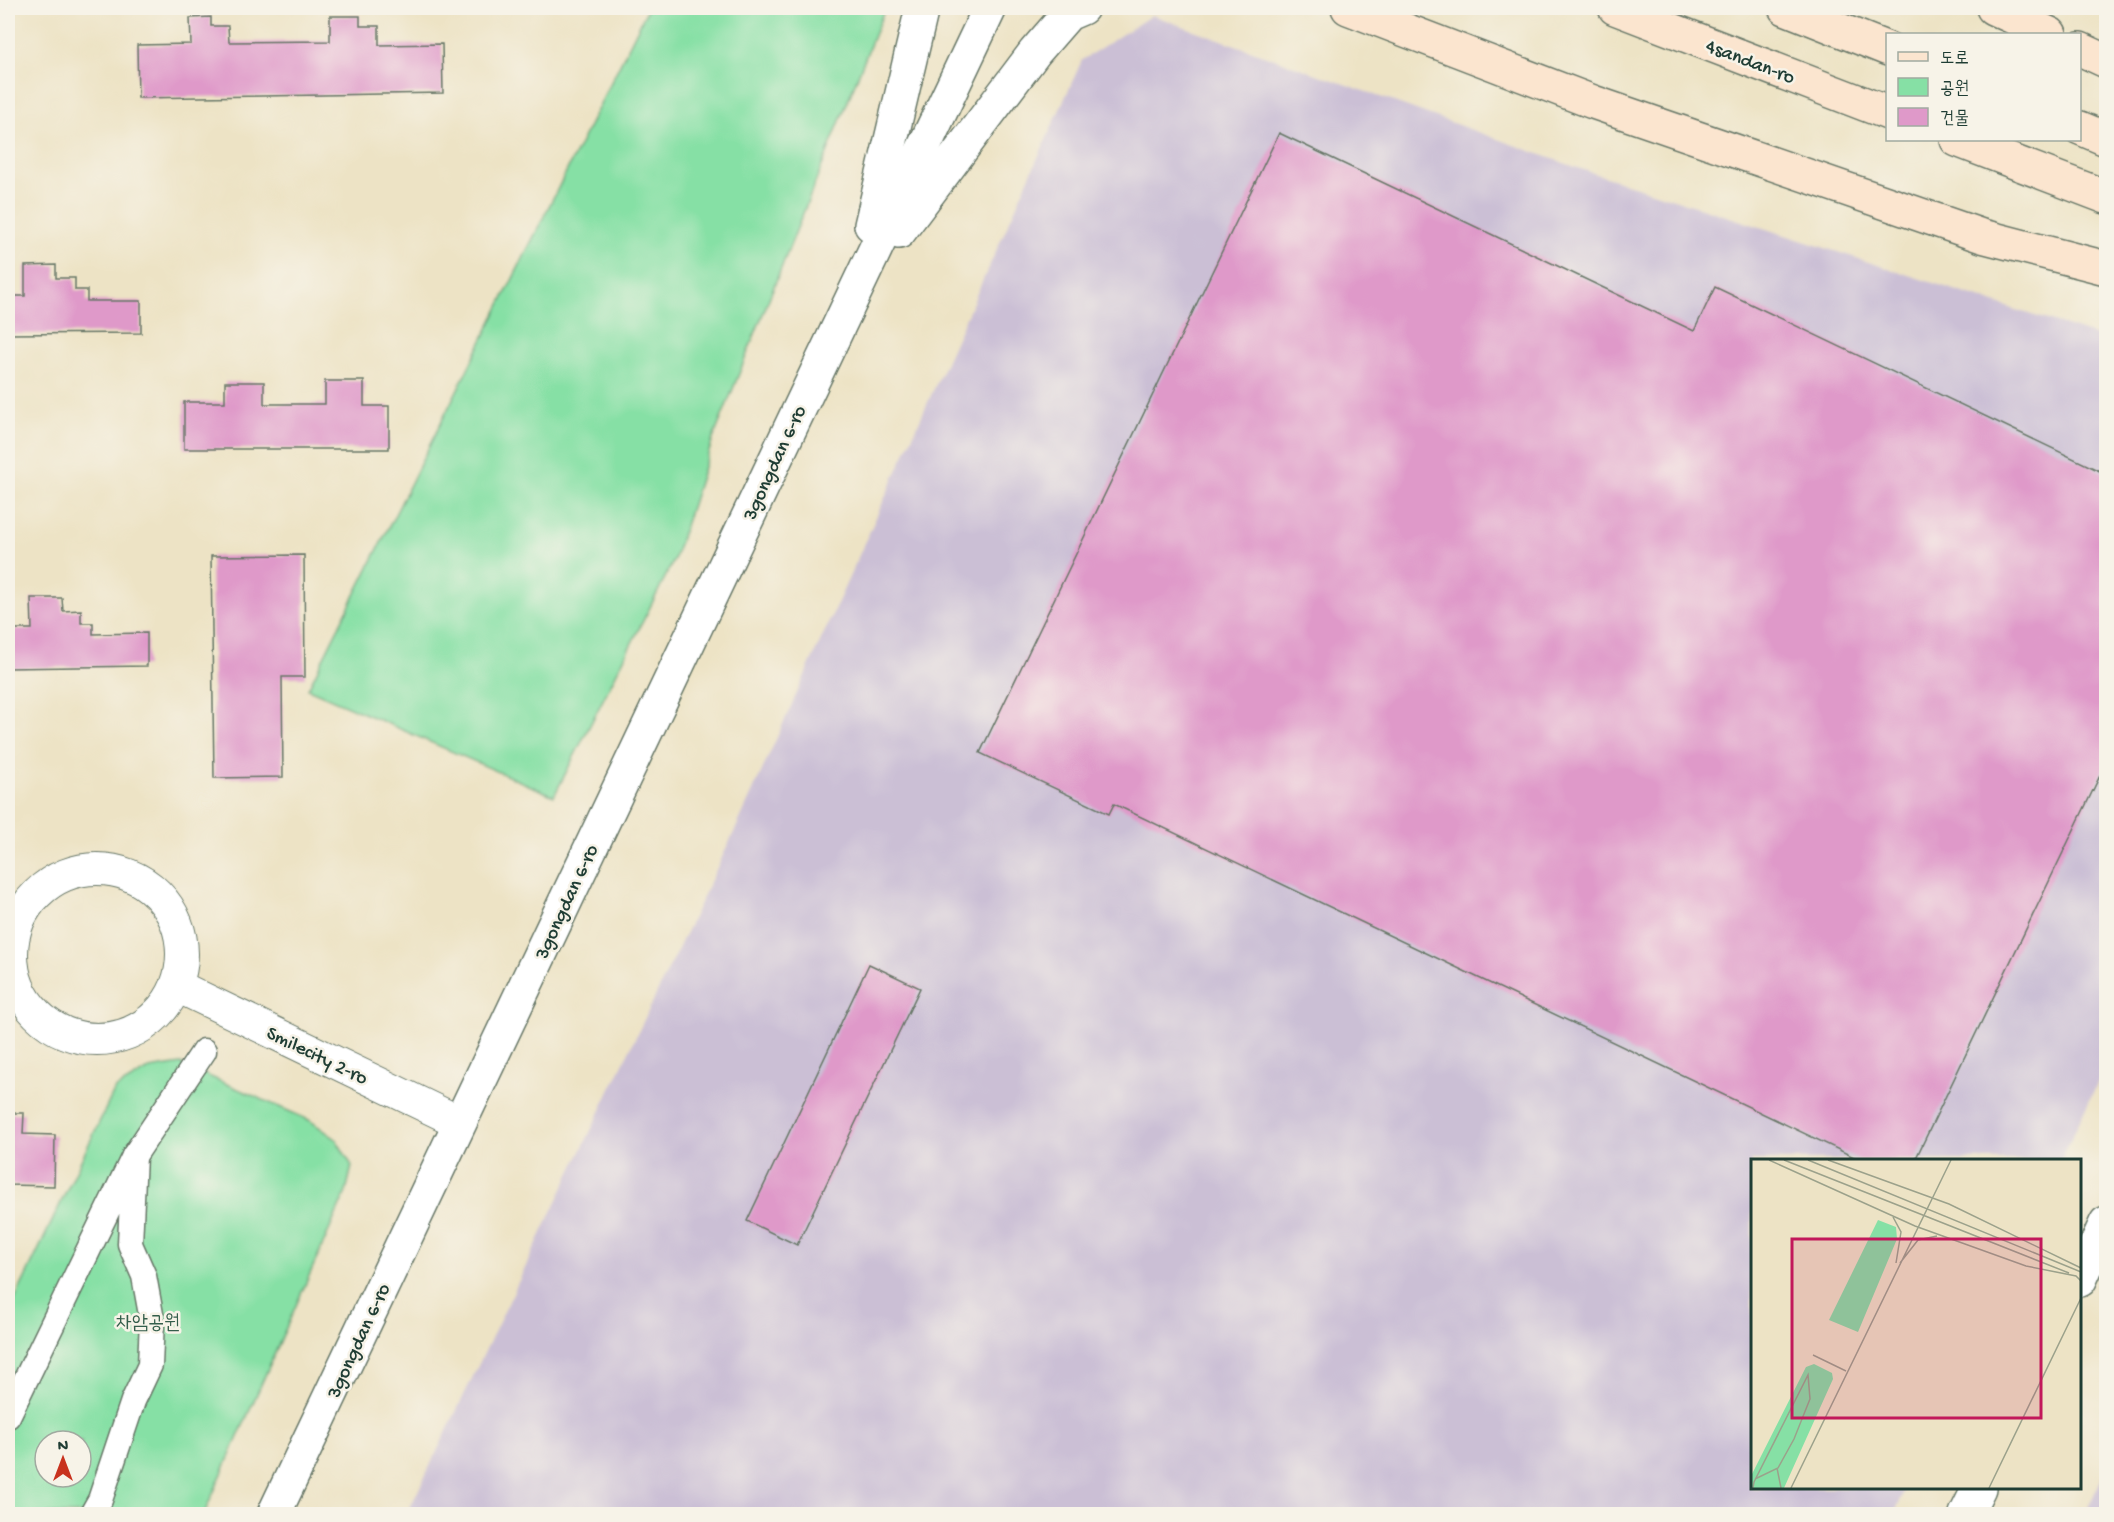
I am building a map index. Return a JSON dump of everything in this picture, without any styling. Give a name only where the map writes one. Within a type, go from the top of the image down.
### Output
[{"type":"main road","points":[[1348,8],[1593,102],[1960,228],[2106,268]]},
{"type":"main road","name":"4sandan-ro","points":[[1614,8],[1886,113]]},
{"type":"main road","points":[[1785,8],[1886,50]]},
{"type":"main road","points":[[1994,8],[2048,33]]},
{"type":"main road","points":[[2081,50],[2106,62]]},
{"type":"main road","points":[[2081,129],[2106,139]]},
{"type":"main road","points":[[1960,141],[2106,197]]},
{"type":"street","points":[[856,288],[922,8]]},
{"type":"street","points":[[856,288],[990,8]]},
{"type":"street","points":[[856,288],[1035,52],[1068,14],[1082,8]]},
{"type":"street","name":"3gongdan 6-ro","points":[[274,1515],[856,288]]},
{"type":"street","points":[[93,868],[121,872],[146,884],[167,904],[179,929],[183,958],[177,986],[162,1010],[141,1028],[115,1038],[87,1039],[60,1031],[36,1015],[20,993],[17,984],[12,966],[12,938],[22,911],[40,890],[64,874],[93,868]]},
{"type":"street","name":"Smilecity 2-ro","points":[[177,986],[459,1122]]},
{"type":"street","points":[[8,1416],[134,1156],[204,1051]]},
{"type":"street","points":[[92,1515],[100,1500],[134,1401],[150,1365],[152,1320],[144,1276],[130,1244],[134,1156]]},
{"type":"street","points":[[2081,1276],[2106,1223]]},
{"type":"street","points":[[1966,1515],[1979,1489]]},
{"type":"shaded area","points":[[1152,15],[1575,167],[2106,339],[2106,1065],[2061,1159],[1751,1159],[1751,1489],[1906,1489],[1894,1514],[407,1514],[738,824],[1082,60]]},
{"type":"shaded area","points":[[2106,1469],[2106,1514],[2085,1514]]},
{"type":"green space","points":[[648,8],[885,8],[713,439],[674,560],[554,796],[308,689]]},
{"type":"green space","name":"차암공원","points":[[181,1064],[309,1120],[336,1139],[352,1166],[346,1192],[204,1514],[8,1514],[8,1314],[115,1089],[149,1069]]},
{"type":"building","points":[[330,16],[360,16],[360,26],[379,26],[379,45],[442,44],[443,93],[138,98],[137,45],[191,44],[190,18],[211,17],[211,26],[228,26],[229,42],[330,41]]},
{"type":"building","points":[[1279,133],[1694,331],[1715,287],[2106,474],[2106,763],[1915,1159],[1858,1159],[1114,804],[1109,814],[980,753]]},
{"type":"building","points":[[56,265],[56,278],[75,278],[75,290],[87,290],[87,301],[141,301],[141,333],[8,334],[8,296],[25,296],[25,266]]},
{"type":"building","points":[[325,381],[364,381],[364,406],[389,406],[389,449],[184,449],[184,402],[225,402],[225,382],[264,382],[264,404],[325,404]]},
{"type":"building","points":[[304,555],[305,677],[282,677],[283,777],[214,778],[211,556]]},
{"type":"building","points":[[31,598],[62,598],[63,611],[81,610],[81,623],[93,623],[93,634],[147,633],[147,666],[8,668],[8,629],[32,629]]},
{"type":"building","points":[[869,964],[920,988],[797,1245],[747,1221]]},
{"type":"building","points":[[8,1113],[24,1113],[23,1134],[55,1135],[54,1186],[8,1185]]}]
